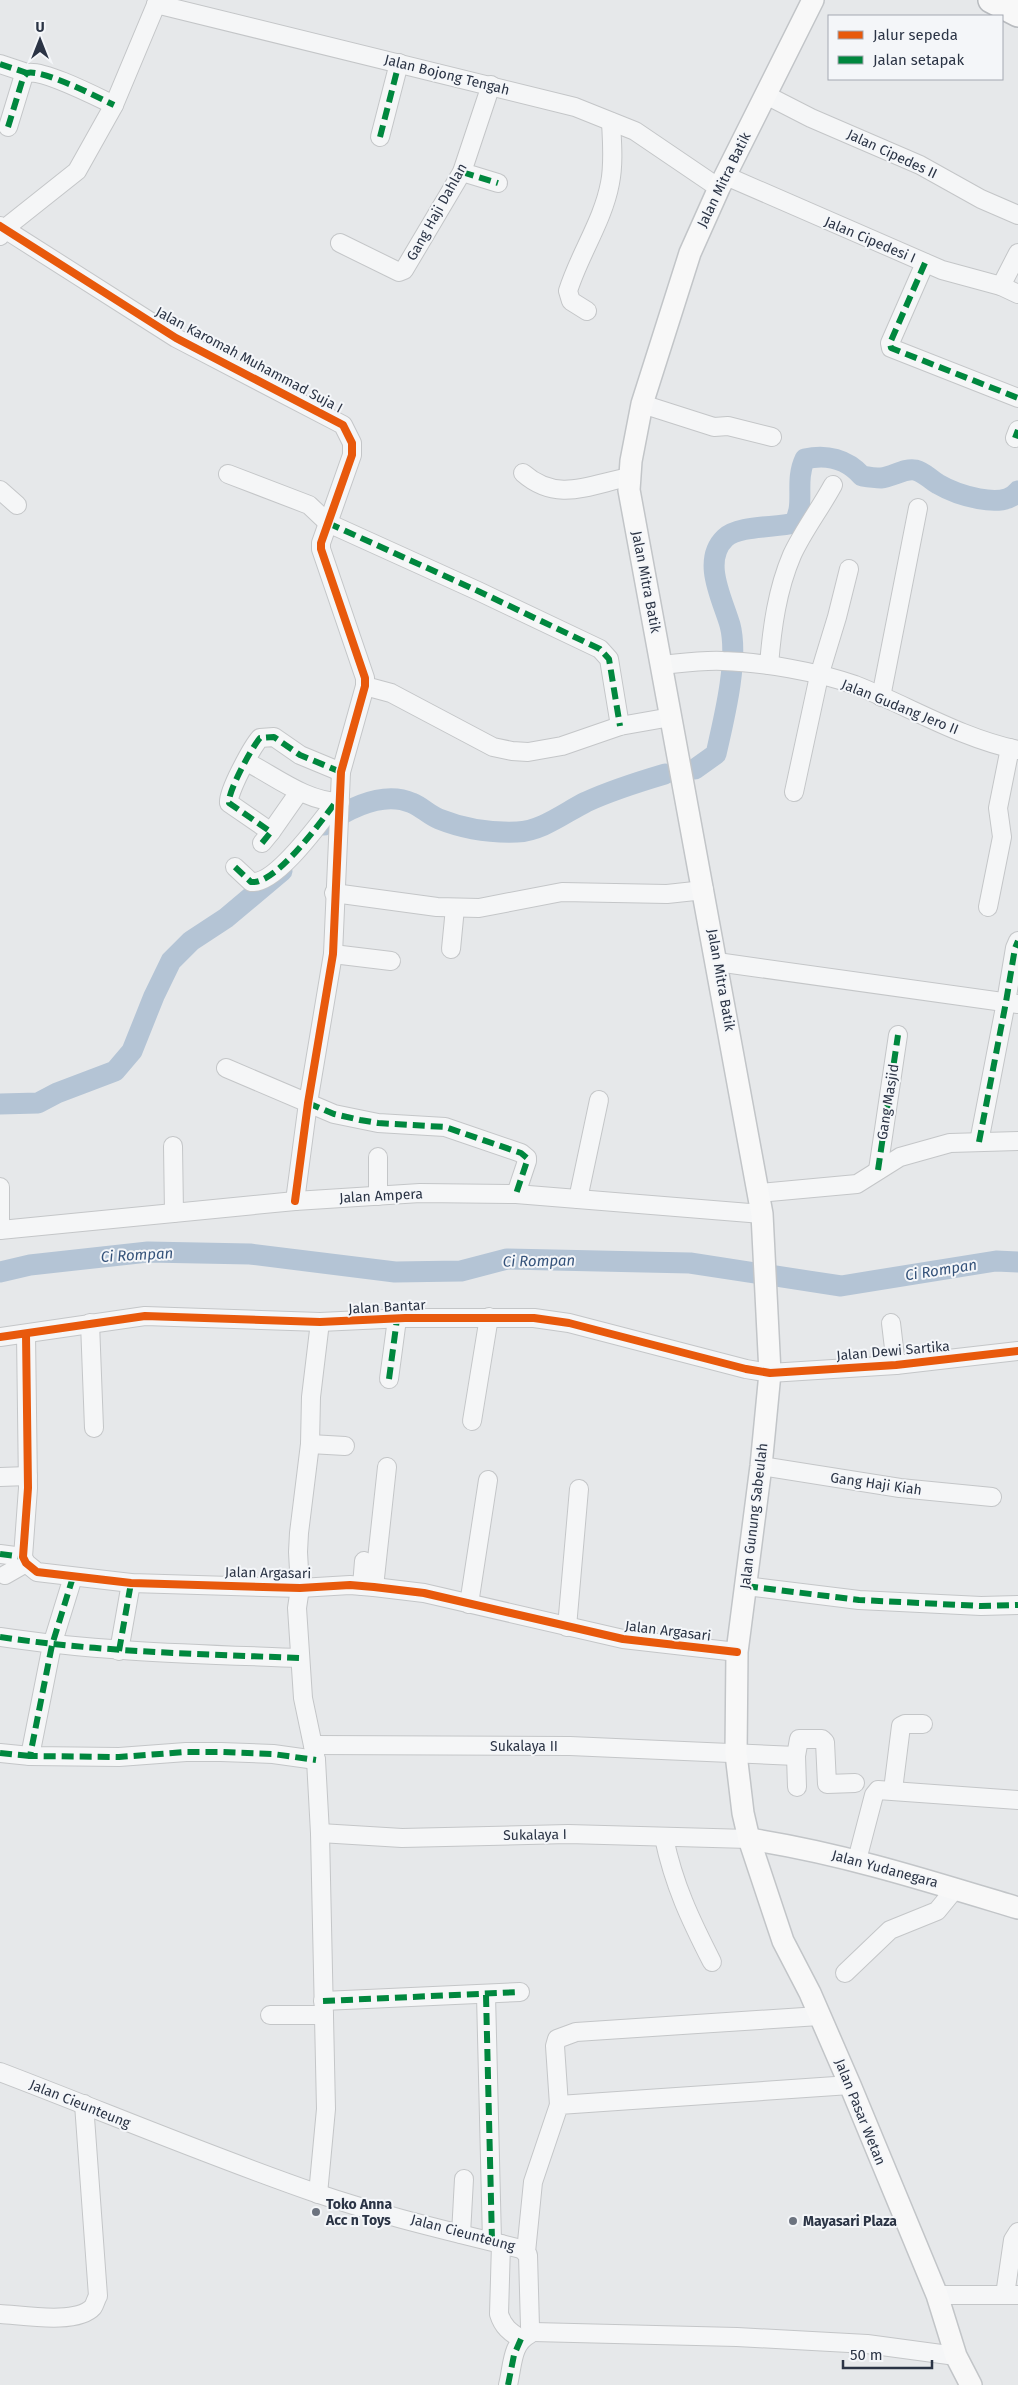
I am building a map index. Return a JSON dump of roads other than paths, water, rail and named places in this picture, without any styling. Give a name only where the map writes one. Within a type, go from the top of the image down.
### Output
[{"type":"highway","points":[[991,0],[1018,14]]},
{"type":"main road","name":"Jalan Mitra Batik","points":[[760,1193],[662,665],[630,505],[629,476],[642,404],[690,253],[722,182],[813,0]]},
{"type":"main road","name":"Jalan Gunung Sabeulah","points":[[749,1839],[743,1813],[736,1754],[737,1652],[761,1466],[770,1372],[768,1294],[760,1193]]},
{"type":"main road","name":"Jalan Yudanegara","points":[[749,1839],[808,1848],[857,1860],[1018,1908]]},
{"type":"main road","name":"Jalan Pasar Wetan","points":[[749,1839],[784,1941],[850,2085],[937,2294],[956,2356],[971,2385]]},
{"type":"street","name":"Jalan Bojong Tengah","points":[[157,2],[575,107],[635,131],[722,182]]},
{"type":"street","points":[[1,230],[77,171],[114,105],[157,2]]},
{"type":"street","points":[[380,137],[399,63]]},
{"type":"street","points":[[0,64],[27,73],[37,72],[114,105]]},
{"type":"street","points":[[8,126],[13,107],[27,73]]},
{"type":"street","name":"Gang Haji Dahlan","points":[[340,243],[399,272],[403,271],[416,253],[462,172],[491,86]]},
{"type":"street","name":"Jalan Cipedes II","points":[[766,95],[811,118],[920,165],[981,199],[1018,215]]},
{"type":"street","points":[[587,311],[569,298],[568,291],[603,207],[610,183],[613,153],[611,122]]},
{"type":"street","points":[[462,172],[498,183]]},
{"type":"street","name":"Jalan Cipedesi I","points":[[722,182],[942,270],[1001,286],[1018,294]]},
{"type":"street","name":"Jalan Karomah Muhammad Suja I","points":[[1,230],[176,338],[343,425],[352,443],[352,455],[321,543],[322,555],[365,678],[365,686],[342,772],[334,893],[333,954],[308,1102],[295,1201]]},
{"type":"street","points":[[1001,286],[1018,253]]},
{"type":"street","points":[[925,263],[890,343],[891,348],[1018,398]]},
{"type":"street","points":[[642,404],[714,427],[728,426],[772,437]]},
{"type":"street","points":[[523,473],[540,486],[560,491],[629,476]]},
{"type":"street","points":[[228,474],[309,505],[328,523],[600,649],[610,659],[620,726]]},
{"type":"street","points":[[769,665],[776,607],[783,579],[802,535],[833,485]]},
{"type":"street","points":[[0,490],[17,505]]},
{"type":"street","points":[[881,697],[918,508]]},
{"type":"street","points":[[794,792],[819,676],[835,626],[849,569]]},
{"type":"street","name":"Jalan Gudang Jero II","points":[[662,665],[730,661],[769,665],[819,676],[852,684],[963,733],[1014,749]]},
{"type":"street","points":[[365,686],[391,692],[493,747],[512,751],[528,752],[562,746],[620,726],[671,717]]},
{"type":"street","points":[[299,792],[266,837],[229,803],[229,795],[260,738],[274,736],[300,755],[342,772]]},
{"type":"street","points":[[988,907],[1002,838],[998,808],[1014,749]]},
{"type":"street","points":[[235,867],[251,882],[259,882],[289,860],[339,810],[299,792],[278,777],[246,762]]},
{"type":"street","points":[[334,893],[455,908],[479,908],[562,892],[667,894],[704,890]]},
{"type":"street","points":[[452,949],[455,908]]},
{"type":"street","points":[[979,1142],[1012,1003],[1015,948],[1018,941]]},
{"type":"street","points":[[333,954],[391,961]]},
{"type":"street","points":[[718,962],[1012,1003]]},
{"type":"street","name":"Gang Masjid","points":[[878,1170],[898,1035]]},
{"type":"street","points":[[226,1068],[334,1114],[378,1124],[445,1127],[521,1153],[527,1161],[516,1194]]},
{"type":"street","points":[[578,1199],[599,1100]]},
{"type":"street","points":[[760,1193],[857,1184],[878,1170],[908,1155],[950,1143],[1018,1141]]},
{"type":"street","points":[[173,1146],[174,1213]]},
{"type":"street","points":[[378,1157],[378,1196]]},
{"type":"street","points":[[0,1187],[0,1230]]},
{"type":"street","name":"Jalan Ampera","points":[[0,1230],[295,1201],[420,1193],[516,1194],[762,1214]]},
{"type":"street","name":"Jalan Bantar","points":[[0,1337],[145,1316],[320,1322],[489,1317],[569,1323],[746,1369],[770,1372]]},
{"type":"street","points":[[472,1421],[489,1317]]},
{"type":"street","points":[[389,1379],[397,1319]]},
{"type":"street","points":[[318,2194],[326,2130],[320,1834],[314,1753],[303,1698],[297,1608],[300,1588],[298,1552],[310,1444],[311,1397],[320,1322]]},
{"type":"street","points":[[90,1323],[94,1428]]},
{"type":"street","points":[[891,1323],[896,1365]]},
{"type":"street","points":[[5,1575],[24,1560],[28,1476],[26,1334]]},
{"type":"street","name":"Jalan Dewi Sartika","points":[[770,1372],[896,1365],[1018,1352]]},
{"type":"street","points":[[310,1444],[345,1446]]},
{"type":"street","name":"Gang Haji Kiah","points":[[761,1466],[900,1488],[992,1497]]},
{"type":"street","points":[[368,1586],[387,1467]]},
{"type":"street","points":[[0,1477],[28,1476]]},
{"type":"street","points":[[469,1604],[488,1480]]},
{"type":"street","points":[[567,1627],[579,1488]]},
{"type":"street","name":"Jalan Argasari","points":[[0,1554],[24,1560],[37,1572],[130,1583],[300,1588],[368,1586],[424,1593],[623,1639],[737,1652]]},
{"type":"street","points":[[364,1561],[368,1586]]},
{"type":"street","points":[[30,1756],[52,1645],[73,1577]]},
{"type":"street","points":[[119,1651],[130,1583]]},
{"type":"street","points":[[746,1586],[859,1600],[981,1606],[1018,1605]]},
{"type":"street","points":[[0,1637],[52,1645],[119,1651],[299,1658]]},
{"type":"street","points":[[893,1790],[902,1726],[905,1724],[923,1724]]},
{"type":"street","points":[[797,1787],[796,1756],[798,1739],[824,1740],[827,1784],[855,1783]]},
{"type":"street","name":"Sukalaya II","points":[[0,1753],[30,1756],[119,1757],[186,1752],[272,1754],[570,1746],[796,1756]]},
{"type":"street","points":[[857,1860],[874,1794],[878,1790],[1018,1800]]},
{"type":"street","name":"Sukalaya I","points":[[320,1834],[402,1838],[568,1834],[749,1839]]},
{"type":"street","points":[[664,1838],[672,1874],[686,1911],[712,1962]]},
{"type":"street","points":[[845,1972],[890,1930],[937,1910],[955,1889]]},
{"type":"street","points":[[270,2015],[324,2008],[520,1992]]},
{"type":"street","points":[[486,1995],[499,2314],[502,2323],[508,2331],[527,2336],[755,2338],[867,2344],[956,2356]]},
{"type":"street","points":[[526,2252],[533,2182],[560,2105],[555,2046],[557,2039],[563,2035],[576,2032],[819,2016]]},
{"type":"street","name":"Jalan Cieunteung","points":[[0,2072],[84,2104],[146,2131],[318,2194],[496,2242],[526,2252],[530,2284],[530,2327],[527,2336]]},
{"type":"street","points":[[560,2105],[850,2085]]},
{"type":"street","points":[[0,2314],[60,2318],[80,2316],[92,2307],[98,2296],[84,2104]]},
{"type":"street","points":[[461,2234],[464,2178]]},
{"type":"street","points":[[937,2294],[1012,2295],[1013,2240],[1018,2232]]},
{"type":"street","points":[[508,2385],[514,2355],[527,2336]]},
{"type":"waterway","points":[[695,769],[716,754],[732,672],[733,655],[730,625],[719,593],[714,569],[718,547],[725,538],[739,531],[794,523],[799,508],[800,476],[805,459],[821,457],[836,459],[850,465],[862,476],[874,478],[881,478],[907,470],[915,470],[946,488],[979,499],[1002,500],[1011,497],[1018,491]]},
{"type":"waterway","points":[[324,825],[355,807],[378,800],[390,799],[412,803],[439,819],[468,828],[497,832],[526,831],[553,821],[586,802],[625,786],[665,774]]},
{"type":"waterway","points":[[0,1104],[38,1103],[57,1093],[115,1071],[132,1051],[154,996],[171,961],[191,941],[226,918],[282,871]]},
{"type":"waterway","name":"Ci Rompan","points":[[0,1272],[30,1265],[148,1252],[250,1254],[395,1272],[461,1271],[507,1259],[690,1263],[841,1286],[996,1261],[1018,1262]]},
{"type":"place","name":"Toko Anna Acc n Toys","points":[[316,2212]]},
{"type":"place","name":"Mayasari Plaza","points":[[793,2221]]}]
